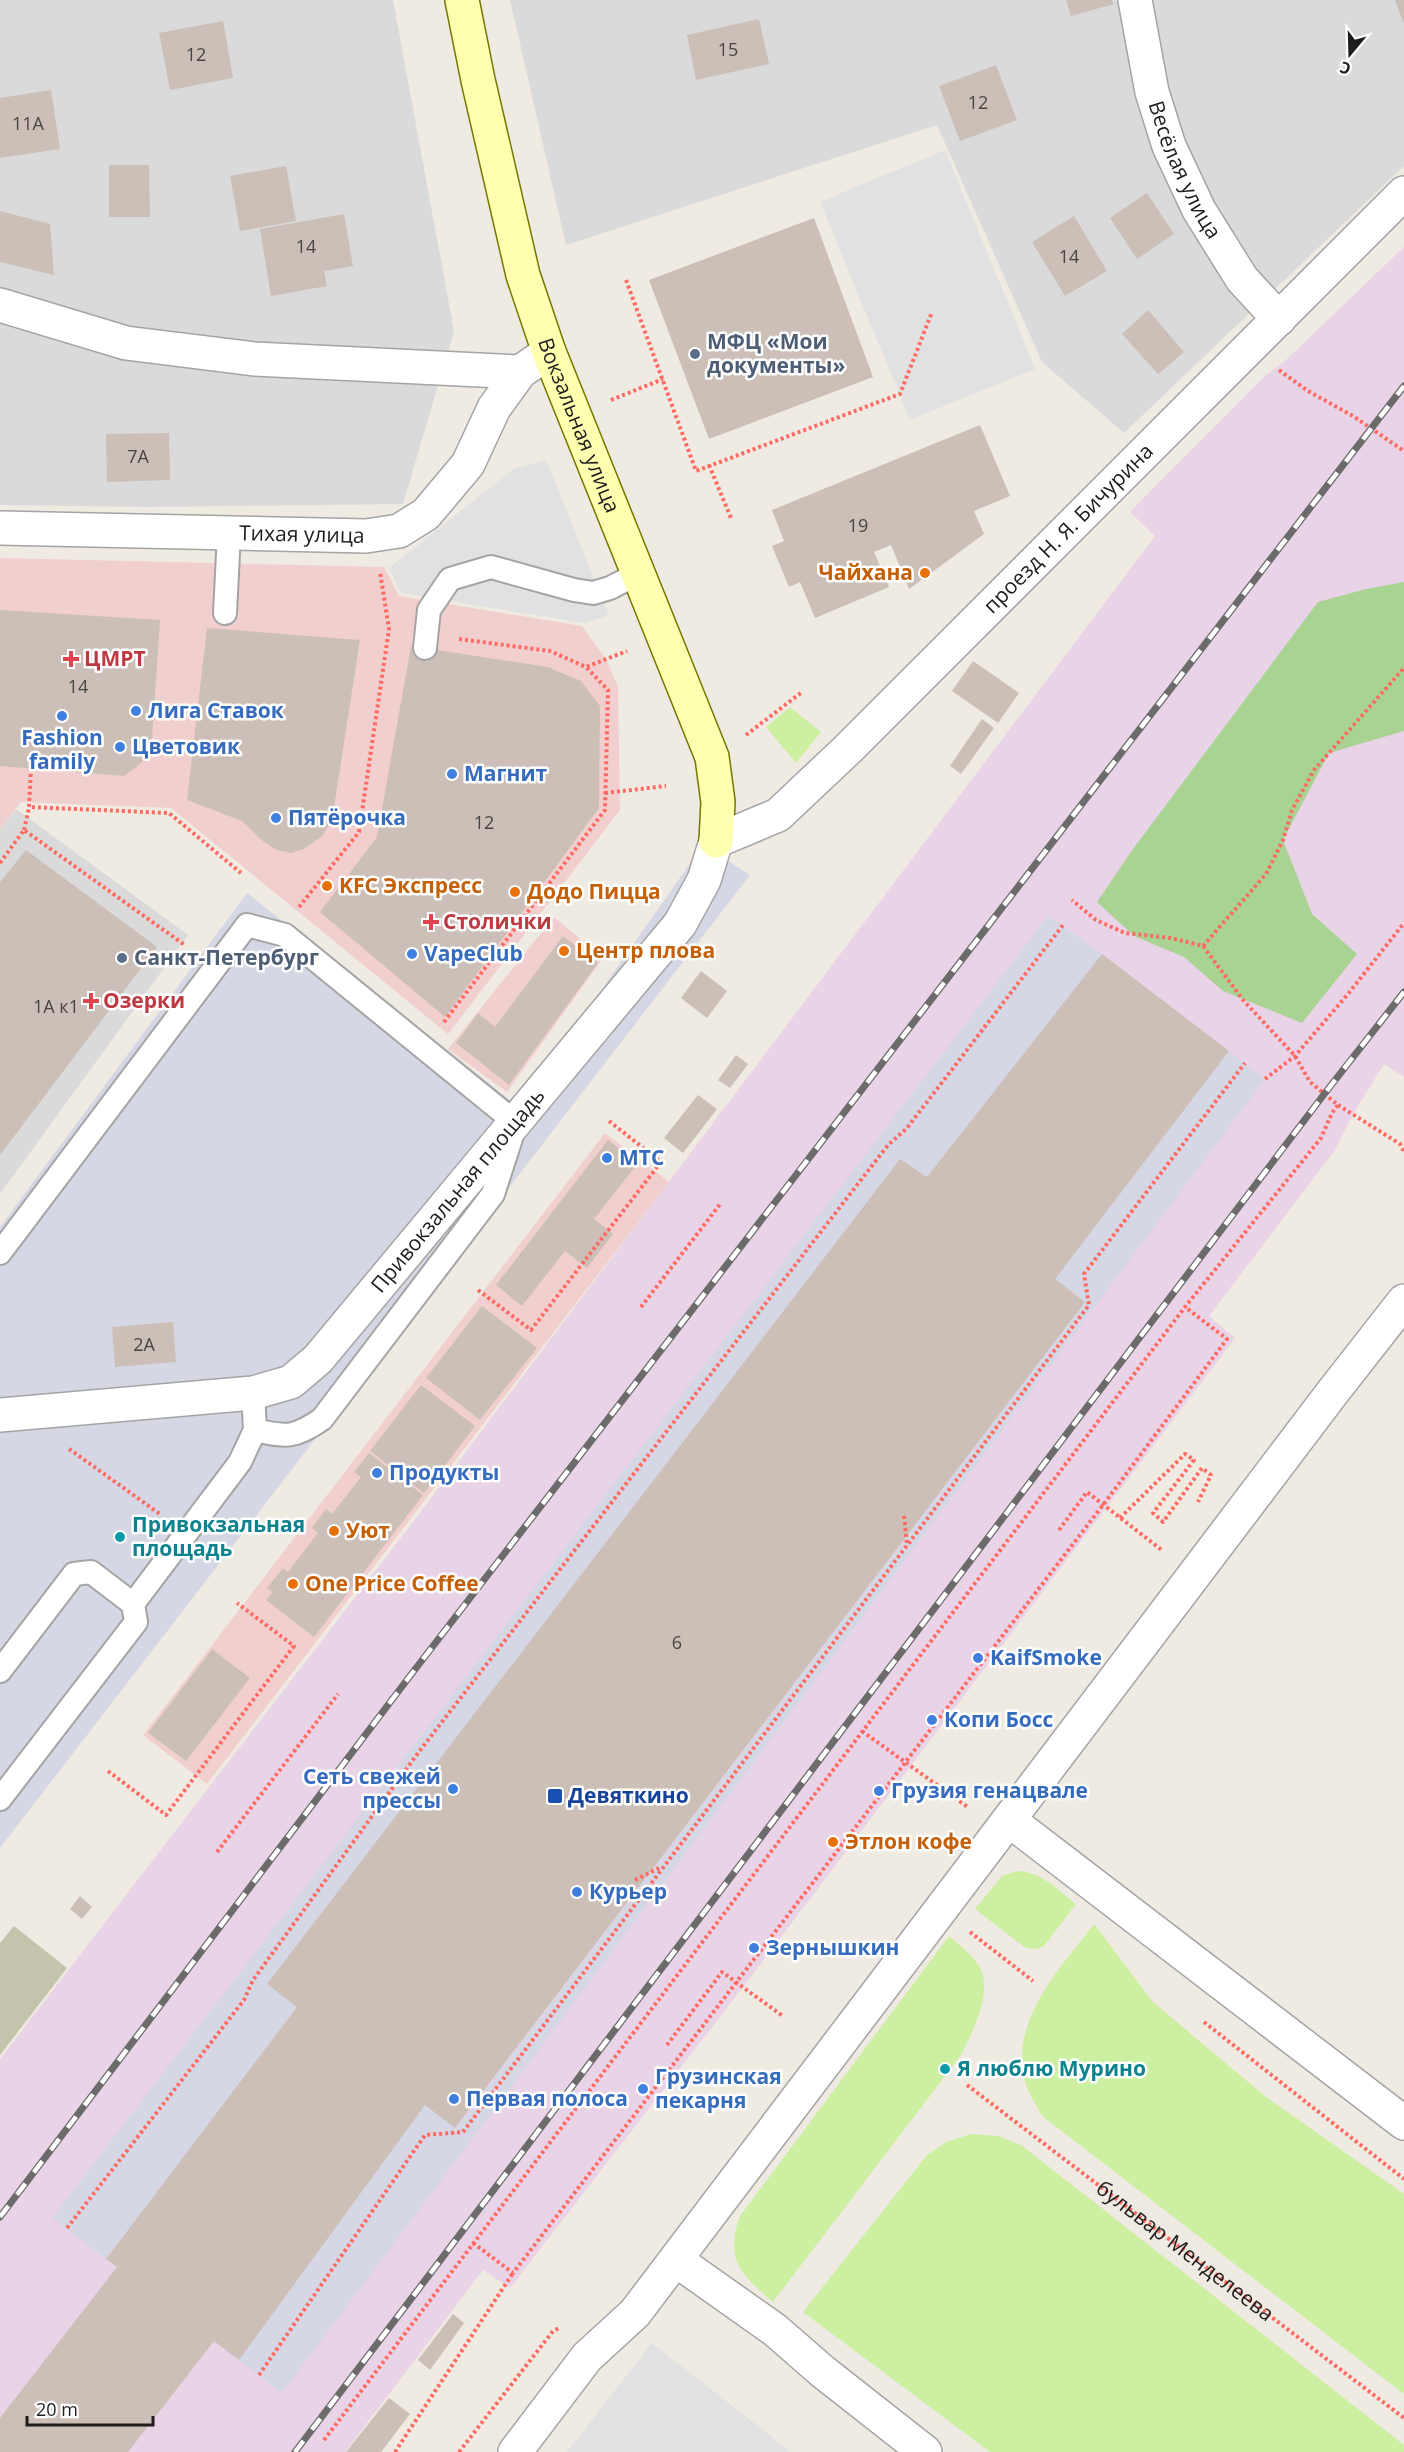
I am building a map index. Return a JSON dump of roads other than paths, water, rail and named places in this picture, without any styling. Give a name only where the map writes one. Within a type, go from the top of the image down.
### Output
[{"type":"street","name":"Вокзальная улица","points":[[462,0],[523,275],[549,352],[712,757],[718,802],[716,841]]},
{"type":"street","name":"Весёлая улица","points":[[1136,0],[1152,92],[1169,146],[1199,210],[1242,279],[1279,319]]},
{"type":"street","name":"проезд Н. Я. Бичурина","points":[[716,841],[778,815],[864,733],[1404,193]]},
{"type":"street","points":[[0,305],[126,343],[254,359],[520,372]]},
{"type":"street","name":"Тихая улица","points":[[0,528],[366,536],[399,531],[426,514],[468,464],[494,408],[520,372],[549,352]]},
{"type":"street","name":"Привокзальная площадь","points":[[0,1415],[253,1393],[291,1382],[318,1359],[680,924],[704,879],[716,841]]},
{"type":"street","points":[[515,2452],[587,2357],[635,2313],[676,2260],[1317,1412],[1404,1301]]},
{"type":"street","points":[[1009,1820],[1404,2123]]},
{"type":"street","points":[[676,2260],[776,2330],[822,2371],[925,2452]]},
{"type":"lane","points":[[225,613],[230,533]]},
{"type":"lane","points":[[426,642],[429,610],[450,579],[491,567],[574,591],[593,593],[610,588],[639,573]]},
{"type":"lane","points":[[0,1253],[247,925],[285,935],[516,1123],[493,1194],[322,1419],[301,1433],[276,1435],[255,1430]]},
{"type":"lane","points":[[133,1604],[240,1462],[255,1430],[253,1393]]},
{"type":"lane","points":[[0,1671],[74,1574],[91,1572],[133,1604],[136,1622],[0,1799]]},
{"type":"railway","points":[[0,2217],[413,1672],[1404,386]]},
{"type":"railway","points":[[295,2452],[1325,1093],[1404,992]]},
{"type":"place","name":"МФЦ «Мои документы»","points":[[695,354]]},
{"type":"place","name":"Чайхана","points":[[925,573]]},
{"type":"place","name":"ЦМРТ","points":[[71,659]]},
{"type":"place","name":"Лига Ставок","points":[[136,711]]},
{"type":"place","name":"Fashion family","points":[[62,716]]},
{"type":"place","name":"Цветовик","points":[[120,747]]},
{"type":"place","name":"Магнит","points":[[452,774]]},
{"type":"place","name":"Пятёрочка","points":[[276,818]]},
{"type":"place","name":"KFC Экспресс","points":[[327,886]]},
{"type":"place","name":"Додо Пицца","points":[[515,892]]},
{"type":"place","name":"Столички","points":[[431,922]]},
{"type":"place","name":"Центр плова","points":[[564,951]]},
{"type":"place","name":"VapeClub","points":[[412,954]]},
{"type":"place","name":"Санкт-Петербург","points":[[122,958]]},
{"type":"place","name":"Озерки","points":[[91,1001]]},
{"type":"place","name":"МТС","points":[[607,1158]]},
{"type":"place","name":"Продукты","points":[[377,1473]]},
{"type":"place","name":"Уют","points":[[334,1531]]},
{"type":"place","name":"Привокзальная площадь","points":[[120,1537]]},
{"type":"place","name":"One Price Coffee","points":[[293,1584]]},
{"type":"place","name":"KaifSmoke","points":[[978,1658]]},
{"type":"place","name":"Копи Босс","points":[[932,1720]]},
{"type":"place","name":"Сеть свежей прессы","points":[[453,1789]]},
{"type":"place","name":"Грузия генацвале","points":[[879,1791]]},
{"type":"place","name":"Девяткино","points":[[555,1796]]},
{"type":"place","name":"Этлон кофе","points":[[833,1842]]},
{"type":"place","name":"Курьер","points":[[577,1892]]},
{"type":"place","name":"Зернышкин","points":[[754,1948]]},
{"type":"place","name":"Я люблю Мурино","points":[[945,2069]]},
{"type":"place","name":"Грузинская пекарня","points":[[643,2089]]},
{"type":"place","name":"Первая полоса","points":[[454,2099]]}]
